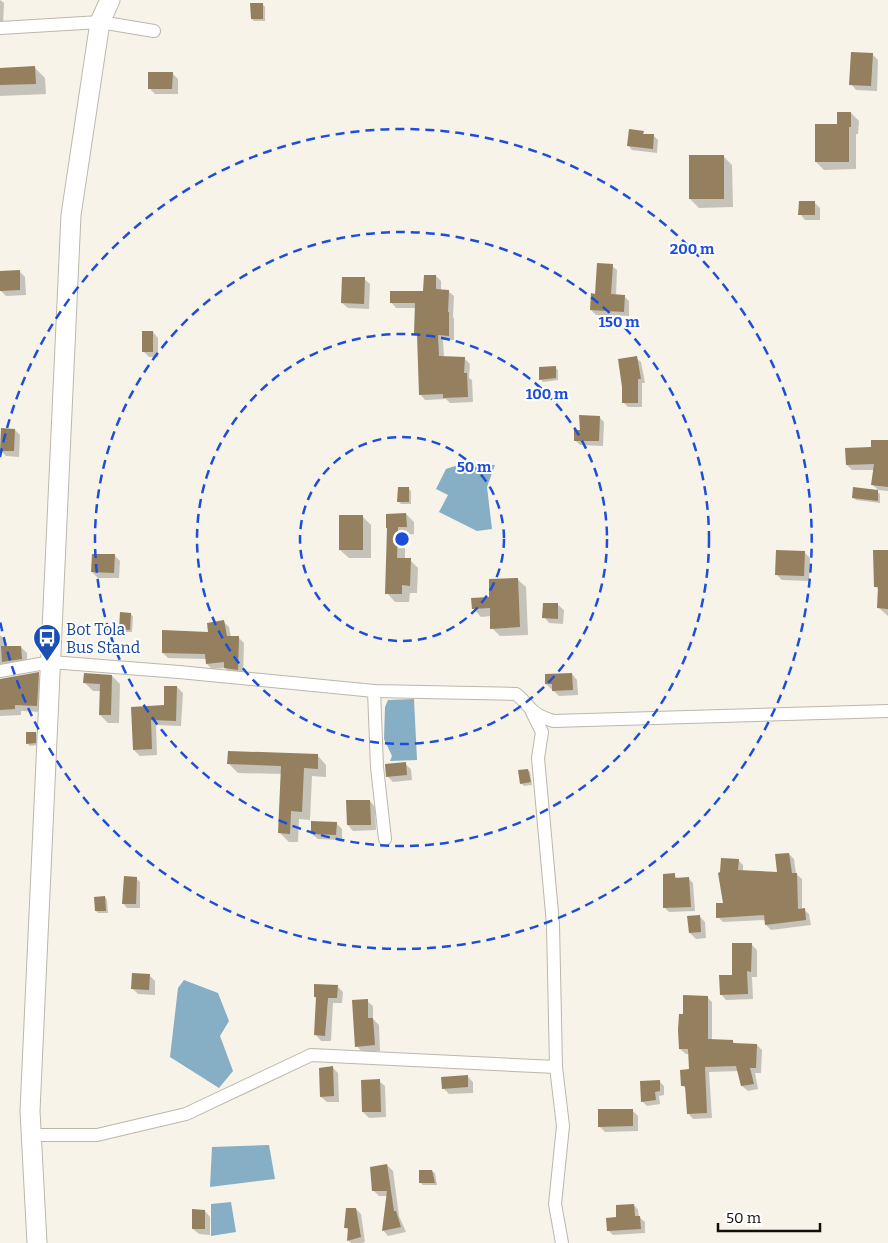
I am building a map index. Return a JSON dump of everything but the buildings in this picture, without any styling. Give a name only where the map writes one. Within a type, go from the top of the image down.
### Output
[{"type":"main road","points":[[37,1243],[30,1111],[71,215],[100,22],[110,0]]},
{"type":"street","points":[[0,28],[100,22],[154,31]]},
{"type":"street","points":[[0,671],[51,662],[374,691],[516,694],[524,700],[542,732],[538,758],[553,924],[556,1067],[563,1126],[555,1204],[562,1243]]},
{"type":"street","points":[[374,691],[377,767],[385,839]]},
{"type":"street","points":[[531,710],[540,717],[566,722],[888,711]]},
{"type":"street","points":[[32,1135],[97,1135],[186,1114],[311,1055],[556,1067]]},
{"type":"water","points":[[458,465],[495,465],[487,487],[492,529],[477,531],[439,512],[448,495],[436,489],[446,469]]},
{"type":"water","points":[[414,699],[417,760],[390,761],[392,756],[384,739],[385,707],[388,700]]},
{"type":"water","points":[[184,980],[218,993],[229,1021],[220,1036],[233,1071],[219,1088],[170,1057],[178,988]]},
{"type":"water","points":[[269,1145],[275,1179],[210,1187],[212,1147]]},
{"type":"water","points":[[231,1202],[236,1232],[211,1236],[211,1204]]},
{"type":"place","name":"Bot Tola Bus Stand","points":[[47,662]]}]
